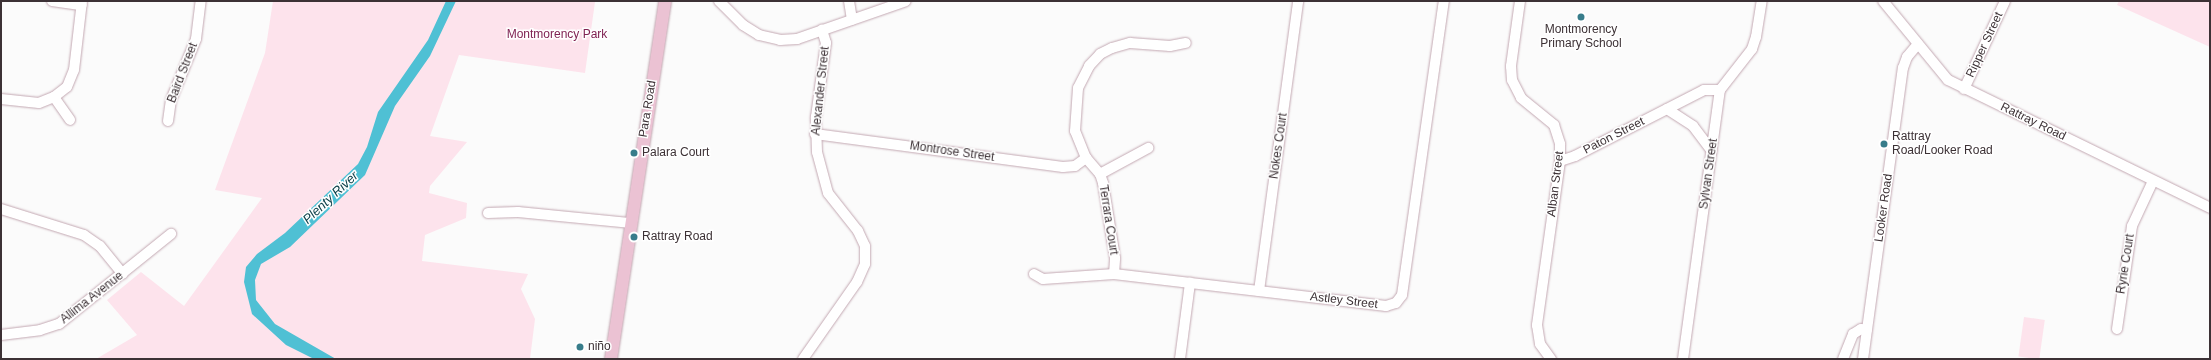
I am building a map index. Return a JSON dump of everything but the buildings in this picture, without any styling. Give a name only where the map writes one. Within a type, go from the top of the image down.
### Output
[{"type":"main road","name":"Para Road","points":[[611,359],[630,223],[665,1]]},
{"type":"street","points":[[1,99],[30,103],[54,98],[71,79],[82,3],[52,1]]},
{"type":"street","name":"Baird Street","points":[[168,121],[173,95],[196,38],[201,1]]},
{"type":"street","points":[[719,1],[743,25],[759,35],[780,40],[797,39],[906,1]]},
{"type":"street","points":[[849,1],[852,20]]},
{"type":"street","name":"Nokes Court","points":[[1259,291],[1298,1]]},
{"type":"street","name":"Astley Street","points":[[1034,274],[1043,279],[1114,274],[1386,306],[1400,300],[1444,1]]},
{"type":"street","name":"Alban Street","points":[[1520,1],[1511,66],[1512,80],[1521,98],[1554,125],[1560,138],[1560,161],[1537,325],[1540,344],[1551,359]]},
{"type":"street","points":[[1720,90],[1752,49],[1756,37],[1762,1]]},
{"type":"street","name":"Rattray Road","points":[[1883,1],[1948,80],[2210,208]]},
{"type":"street","name":"Ripper Street","points":[[1964,89],[1974,72],[2005,1]]},
{"type":"street","name":"Alexander Street","points":[[803,359],[856,282],[865,264],[865,255],[858,231],[833,202],[824,184],[815,134],[826,42],[822,30]]},
{"type":"street","name":"Terrara Court","points":[[1114,274],[1114,251],[1100,174],[1086,158],[1078,140],[1074,121],[1078,88],[1089,66],[1100,54],[1122,44],[1140,42],[1170,46],[1186,43]]},
{"type":"street","name":"Looker Road","points":[[1863,359],[1903,68],[1907,57],[1918,44]]},
{"type":"street","name":"Paton Street","points":[[1560,161],[1704,90],[1720,90]]},
{"type":"street","name":"Sylvan Street","points":[[1683,359],[1720,90]]},
{"type":"street","points":[[54,98],[70,120]]},
{"type":"street","points":[[1667,109],[1693,126],[1712,151]]},
{"type":"street","name":"Montrose Street","points":[[815,134],[1063,167],[1075,166],[1086,158]]},
{"type":"street","points":[[1100,174],[1148,148]]},
{"type":"street","name":"Ryrie Court","points":[[2117,329],[2132,226],[2153,181]]},
{"type":"street","points":[[1,209],[84,235],[100,246],[123,274]]},
{"type":"street","points":[[488,212],[518,212],[630,223]]},
{"type":"street","name":"Allima Avenue","points":[[1,335],[40,330],[59,324],[171,234]]},
{"type":"street","points":[[1180,359],[1190,283]]},
{"type":"street","points":[[1843,359],[1853,334],[1861,329],[1867,330]]},
{"type":"green space","name":"Montmorency Park","points":[[273,1],[604,1],[595,2],[585,73],[459,55],[430,136],[467,142],[430,186],[429,193],[467,203],[466,218],[425,235],[422,261],[528,274],[521,289],[535,319],[530,359],[96,359],[137,335],[107,300],[141,272],[184,306],[262,198],[215,190],[265,53]]},
{"type":"green space","points":[[2119,1],[2210,1],[2210,47],[2117,5]]},
{"type":"green space","points":[[2024,317],[2045,320],[2039,359],[2018,357]]},
{"type":"water","name":"Plenty River","points":[[446,1],[456,1],[430,56],[395,106],[365,175],[290,247],[261,264],[255,280],[256,300],[275,324],[336,359],[314,359],[286,345],[252,314],[244,282],[246,267],[257,254],[285,233],[358,164],[367,147],[378,112],[428,40]]},
{"type":"place","name":"Montmorency Primary School","points":[[1581,17]]},
{"type":"place","name":"Rattray Road/Looker Road","points":[[1884,144]]},
{"type":"place","name":"Palara Court","points":[[634,153]]},
{"type":"place","name":"Rattray Road","points":[[634,237]]},
{"type":"place","name":"niño","points":[[580,347]]}]
